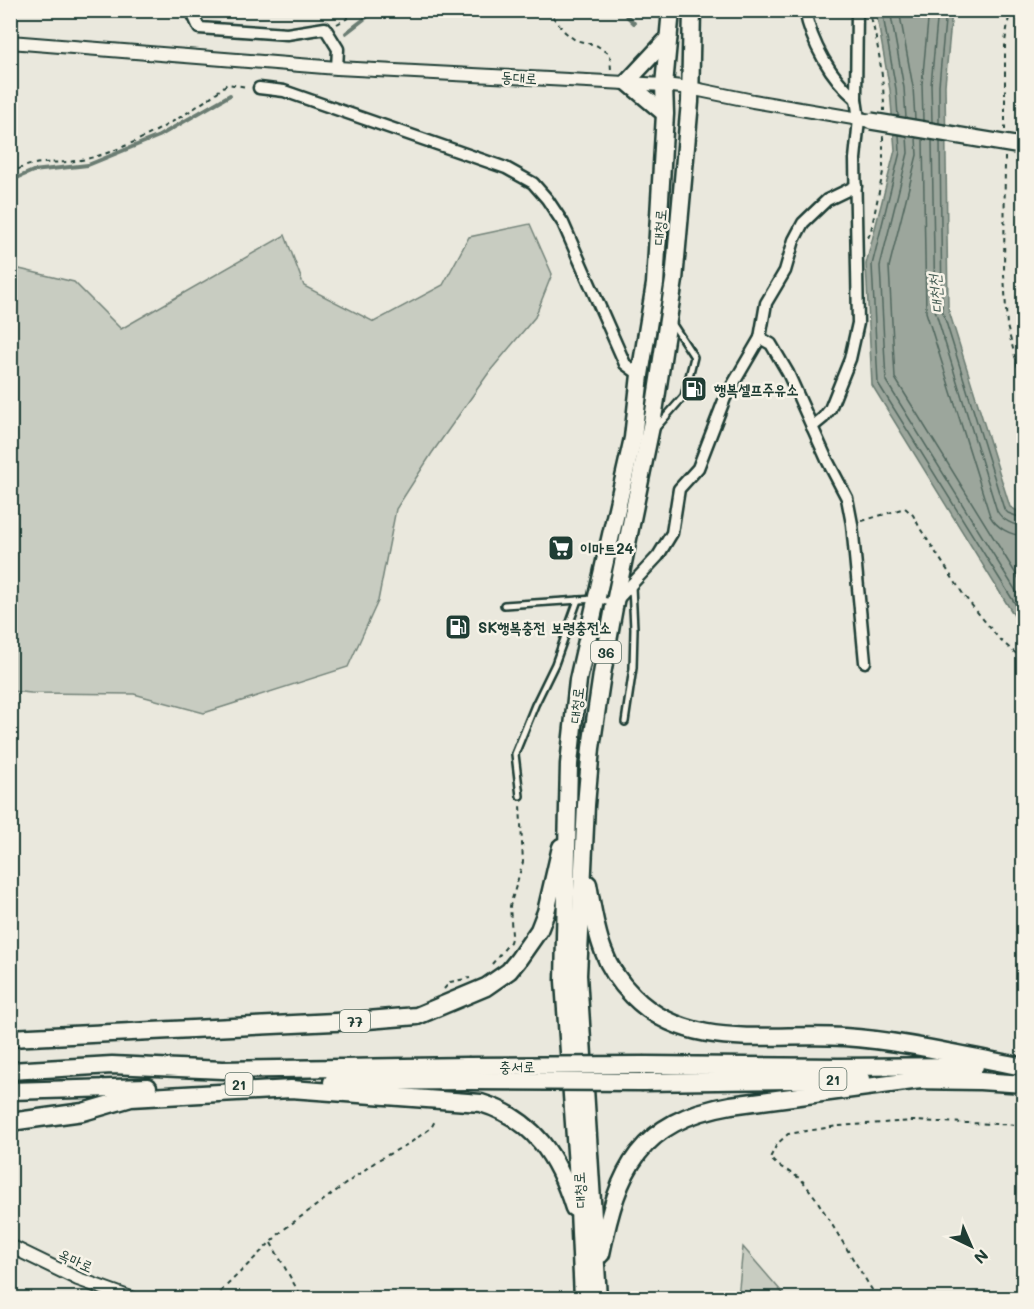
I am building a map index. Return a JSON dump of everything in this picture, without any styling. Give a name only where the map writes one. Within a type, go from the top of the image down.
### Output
[{"type":"highway","name":"대청로","points":[[583,1299],[581,1235],[564,981],[569,764],[578,681],[633,438],[640,375],[655,284],[665,114],[664,85],[671,10]]},
{"type":"highway","name":"대청로","points":[[598,1299],[578,975],[582,858],[591,748],[615,602],[649,436],[668,318],[682,201],[690,88],[692,10]]},
{"type":"highway","name":"77","points":[[10,1038],[417,1016],[473,994],[509,971],[539,930],[554,882],[569,805]]},
{"type":"highway","points":[[582,858],[597,933],[611,967],[620,982],[641,1004],[667,1022],[711,1034],[842,1036],[874,1039],[1023,1067]]},
{"type":"highway","name":"충서로","points":[[10,1071],[112,1065],[223,1070],[468,1073]]},
{"type":"highway","name":"충서로","points":[[10,1090],[304,1082],[645,1065],[1023,1067]]},
{"type":"highway","name":"21","points":[[468,1073],[643,1082],[831,1079],[980,1081],[1023,1084]]},
{"type":"highway","points":[[597,1275],[612,1204],[626,1171],[645,1145],[669,1125],[685,1116],[713,1108],[920,1080]]},
{"type":"highway","points":[[10,1122],[83,1112],[131,1098],[291,1089],[481,1103],[506,1112],[517,1119],[547,1149],[557,1164],[567,1187],[581,1235]]},
{"type":"main road","points":[[665,114],[619,82],[669,37]]},
{"type":"main road","name":"동대로","points":[[865,120],[1012,145]]},
{"type":"street","points":[[191,10],[199,28],[287,34],[325,28],[338,49],[336,68]]},
{"type":"street","points":[[805,10],[807,21],[825,62],[856,99],[865,120],[855,159],[858,323],[850,359],[830,409],[812,427]]},
{"type":"street","points":[[856,99],[857,10]]},
{"type":"street","name":"동대로","points":[[10,42],[336,68],[664,85],[865,120]]},
{"type":"street","points":[[259,88],[284,91],[506,168],[533,183],[563,223],[625,364],[640,375]]},
{"type":"street","points":[[615,602],[658,555],[672,533],[679,489],[698,468],[725,398],[760,338],[766,303],[785,271],[794,240],[803,223],[827,200],[856,186]]},
{"type":"street","points":[[760,338],[771,344],[788,373],[847,498],[852,524],[865,662]]},
{"type":"street","name":"옥마로","points":[[10,1245],[78,1279],[131,1299]]},
{"type":"lane","points":[[649,436],[684,396],[694,357],[668,318]]},
{"type":"lane","points":[[625,722],[633,668],[632,585]]},
{"type":"lane","points":[[504,605],[595,599],[615,602]]},
{"type":"lane","points":[[520,796],[515,754],[555,664],[578,600]]},
{"type":"path","points":[[325,28],[341,23],[362,10]]},
{"type":"path","points":[[547,10],[565,32],[575,40],[596,45],[610,54],[619,82]]},
{"type":"path","points":[[1010,10],[1005,42],[1012,145],[1004,274],[1006,326],[1023,390]]},
{"type":"path","points":[[10,174],[32,163],[82,160],[127,145],[216,93],[227,84],[259,88]]},
{"type":"path","points":[[852,524],[905,508],[913,515],[964,597],[1000,639],[1023,660]]},
{"type":"path","points":[[489,968],[506,949],[512,935],[510,906],[524,862],[520,796]]},
{"type":"path","points":[[440,994],[450,982],[474,977]]},
{"type":"path","points":[[214,1299],[284,1230],[378,1160],[431,1128],[436,1119]]},
{"type":"path","points":[[877,1299],[815,1197],[801,1179],[770,1158],[777,1144],[788,1134],[838,1126],[912,1121],[1023,1125]]},
{"type":"path","points":[[271,1242],[302,1299]]},
{"type":"shaded area","points":[[530,224],[552,274],[535,317],[490,371],[396,509],[378,601],[348,667],[204,713],[134,694],[11,691],[11,267],[74,282],[121,329],[285,235],[304,286],[374,322],[443,285],[469,237]]},
{"type":"shaded area","points":[[743,1247],[787,1298],[738,1298]]},
{"type":"water","name":"대천천","points":[[876,11],[952,11],[945,85],[948,308],[1010,507],[1023,514],[1023,630],[872,385],[866,264],[895,150],[890,90]]},
{"type":"waterway","points":[[346,33],[376,10]]},
{"type":"waterway","points":[[621,10],[634,23]]},
{"type":"waterway","points":[[701,16],[705,10]]},
{"type":"waterway","points":[[10,181],[33,171],[88,165],[159,136],[230,95]]},
{"type":"place","name":"행복셀프주유소","points":[[694,389]]},
{"type":"place","name":"이마트24","points":[[561,548]]},
{"type":"place","name":"SK행복충전 보령충전소","points":[[458,627]]}]
